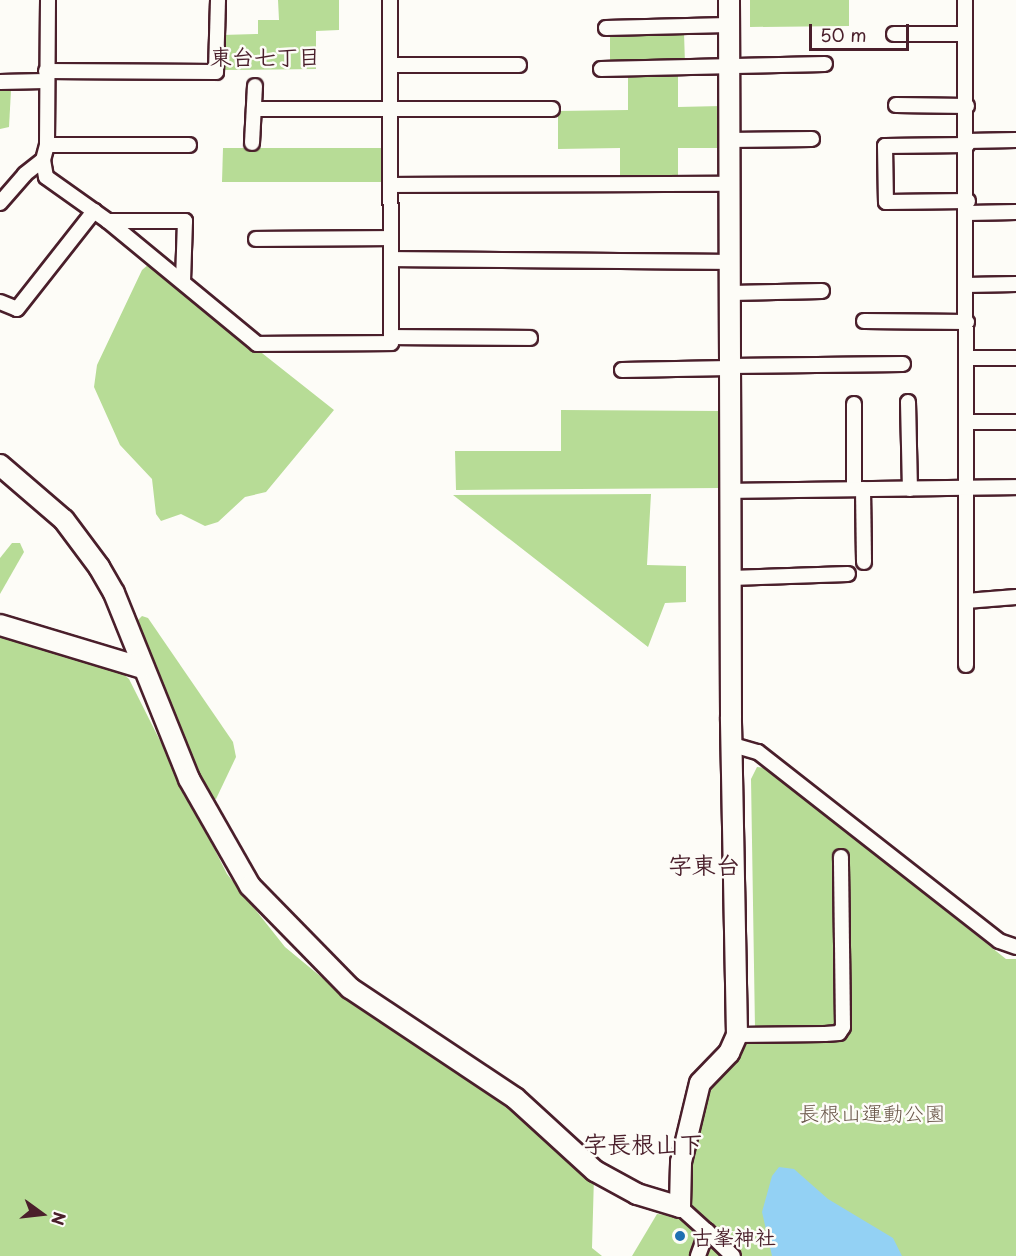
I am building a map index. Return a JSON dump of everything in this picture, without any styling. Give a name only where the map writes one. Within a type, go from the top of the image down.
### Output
[{"type":"street","points":[[48,0],[47,145],[43,160],[46,177],[108,221],[257,344],[391,343],[390,0]]},
{"type":"street","points":[[0,82],[46,76],[216,72],[218,0]]},
{"type":"street","points":[[680,1207],[681,1162],[700,1083],[729,1053],[737,1035],[730,578],[730,262],[726,66],[729,0]]},
{"type":"street","points":[[965,0],[968,207],[966,665]]},
{"type":"street","points":[[606,28],[728,25]]},
{"type":"street","points":[[894,34],[965,34]]},
{"type":"street","points":[[601,69],[825,64]]},
{"type":"street","points":[[390,65],[519,65]]},
{"type":"street","points":[[252,143],[255,86]]},
{"type":"street","points":[[896,105],[967,106]]},
{"type":"street","points":[[254,109],[552,109]]},
{"type":"street","points":[[728,140],[812,139]]},
{"type":"street","points":[[1016,140],[885,146],[886,202],[1016,212]]},
{"type":"street","points":[[47,145],[189,145]]},
{"type":"street","points":[[0,203],[25,174],[43,160]]},
{"type":"street","points":[[391,185],[728,184]]},
{"type":"street","points":[[0,302],[17,309],[94,212]]},
{"type":"street","points":[[108,221],[185,221],[183,282]]},
{"type":"street","points":[[256,239],[391,238]]},
{"type":"street","points":[[391,260],[730,262]]},
{"type":"street","points":[[966,285],[1016,284]]},
{"type":"street","points":[[730,293],[822,291]]},
{"type":"street","points":[[864,321],[967,322]]},
{"type":"street","points":[[391,337],[530,338]]},
{"type":"street","points":[[967,358],[1016,358]]},
{"type":"street","points":[[622,370],[903,364]]},
{"type":"street","points":[[908,402],[910,489]]},
{"type":"street","points":[[854,404],[864,562]]},
{"type":"street","points":[[967,422],[1016,422]]},
{"type":"street","points":[[0,465],[64,520],[99,567],[114,593],[142,668],[189,779],[250,886],[320,962],[350,988],[515,1098],[595,1171],[637,1194],[680,1207],[733,1256]]},
{"type":"street","points":[[730,491],[1016,487]]},
{"type":"street","points":[[730,578],[848,574]]},
{"type":"street","points":[[967,604],[1016,597]]},
{"type":"street","points":[[967,604],[1016,606]]},
{"type":"street","points":[[0,625],[142,668]]},
{"type":"street","points":[[733,745],[758,752],[999,941],[1016,946]]},
{"type":"street","points":[[737,1035],[825,1034],[839,1033],[843,1028],[841,856]]},
{"type":"street","points":[[698,1256],[706,1231]]},
{"type":"green space","points":[[278,0],[339,0],[339,30],[316,31],[316,69],[223,70],[222,35],[258,34],[258,20],[279,20]]},
{"type":"green space","points":[[750,0],[849,0],[849,26],[750,27]]},
{"type":"green space","points":[[684,33],[685,65],[610,66],[610,34]]},
{"type":"green space","points":[[678,74],[678,107],[721,106],[722,148],[678,148],[678,181],[620,181],[620,148],[558,149],[558,111],[628,110],[628,75]]},
{"type":"green space","points":[[0,90],[11,90],[9,127],[0,129]]},
{"type":"green space","points":[[223,148],[387,148],[387,182],[222,182]]},
{"type":"green space","points":[[149,264],[334,410],[266,492],[245,497],[218,522],[205,526],[181,514],[161,521],[156,514],[152,479],[120,445],[94,387],[97,365],[142,270]]},
{"type":"green space","points":[[561,410],[720,411],[719,488],[456,490],[455,451],[561,451]]},
{"type":"green space","points":[[651,494],[647,565],[686,566],[686,602],[665,603],[648,647],[453,495]]},
{"type":"green space","points":[[12,543],[20,543],[24,552],[0,594],[0,558]]},
{"type":"green space","points":[[142,616],[148,618],[233,742],[236,757],[216,799],[208,798],[201,791],[142,643],[136,622]]},
{"type":"green space","points":[[0,631],[114,666],[129,679],[227,874],[285,947],[343,995],[439,1055],[594,1176],[592,1248],[602,1256],[0,1256]]},
{"type":"green space","name":"長根山運動公園","points":[[757,767],[766,768],[1006,959],[1016,959],[1016,1256],[742,1256],[691,1204],[687,1164],[707,1091],[755,1028],[751,779]]},
{"type":"green space","points":[[657,1214],[677,1216],[724,1256],[632,1256]]},
{"type":"water","points":[[779,1167],[794,1169],[828,1199],[893,1238],[902,1256],[772,1256],[762,1212],[772,1176]]},
{"type":"place","name":"古峯神社","points":[[680,1236]]},
{"type":"district","name":"東台七丁目","points":[[265,56]]},
{"type":"district","name":"字東台","points":[[704,865]]},
{"type":"district","name":"字長根山下","points":[[643,1144]]}]
